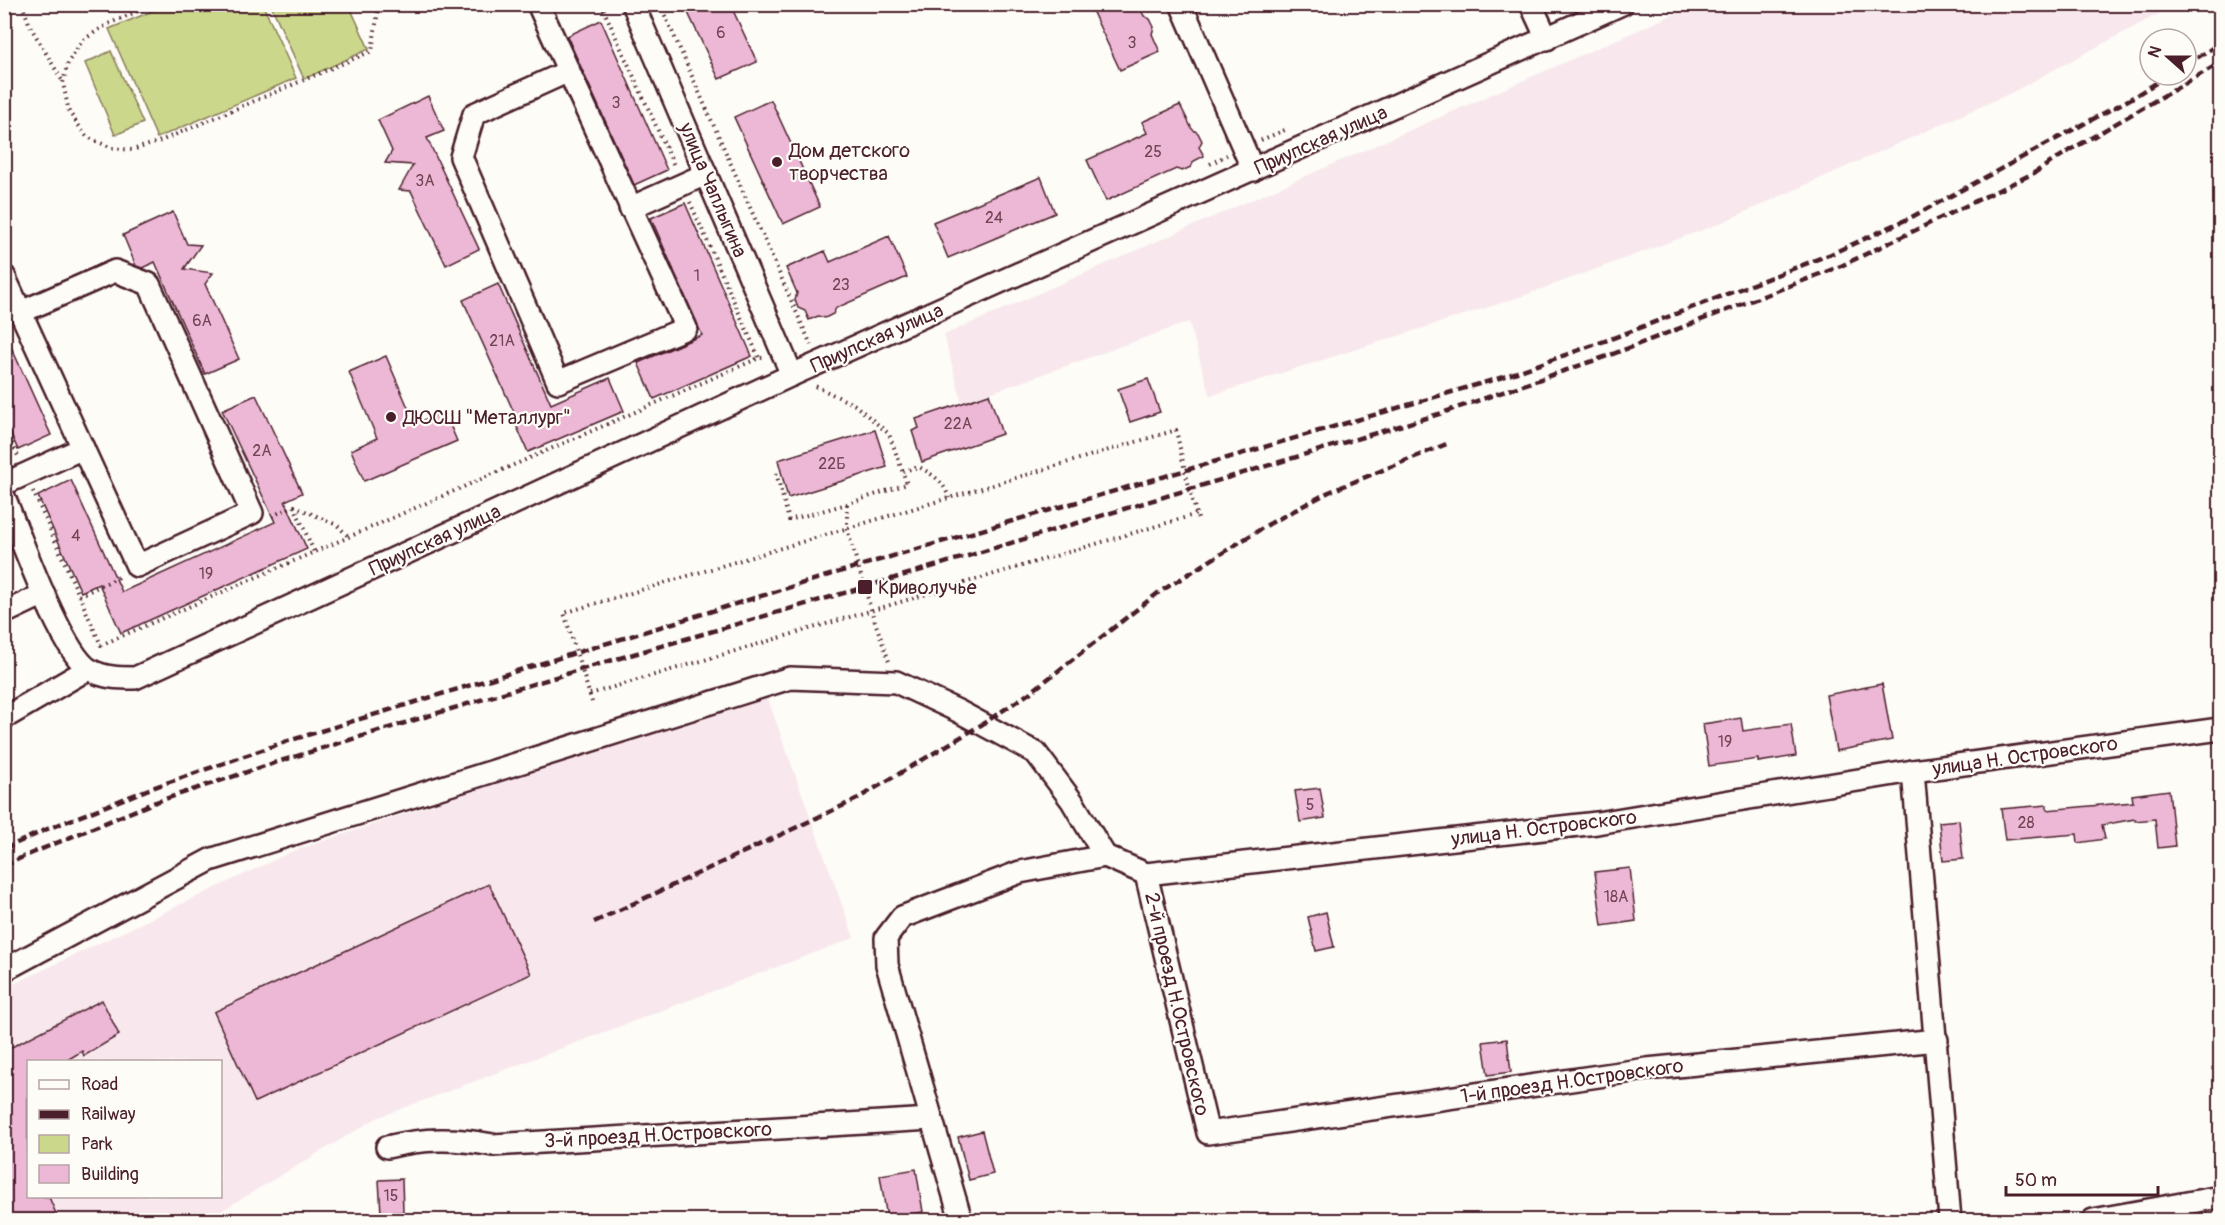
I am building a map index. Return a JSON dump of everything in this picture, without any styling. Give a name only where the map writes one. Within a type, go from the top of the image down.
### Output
[{"type":"street","points":[[538,4],[686,328],[558,382],[461,157],[474,114],[568,70]]},
{"type":"street","name":"улица Чаплыгина","points":[[633,4],[790,369]]},
{"type":"street","points":[[1181,4],[1254,170]]},
{"type":"street","points":[[1531,4],[1547,39]]},
{"type":"street","name":"Приупская улица","points":[[88,669],[108,678],[135,678],[790,369],[1254,170],[1622,4]]},
{"type":"street","points":[[630,208],[706,174]]},
{"type":"street","points":[[4,276],[137,566],[252,513],[149,284],[115,271],[21,312]]},
{"type":"street","points":[[4,718],[88,669],[68,646],[44,594],[5,495],[26,474],[83,448]]},
{"type":"street","points":[[4,614],[44,594]]},
{"type":"street","points":[[4,970],[210,860],[790,678],[896,682],[958,711],[1036,753],[1072,801],[1105,856]]},
{"type":"street","name":"улица Н. Островского","points":[[1146,874],[1597,824],[1913,771],[2220,729]]},
{"type":"street","points":[[1913,771],[1937,1040],[1950,1221]]},
{"type":"street","points":[[961,1221],[887,965],[886,938],[902,917],[1020,872],[1105,856],[1146,874]]},
{"type":"street","name":"2-й проезд Н.Островского","points":[[1146,874],[1208,1133]]},
{"type":"street","name":"1-й проезд Н.Островского","points":[[1208,1133],[1647,1069],[1937,1040]]},
{"type":"street","name":"3-й проезд Н.Островского","points":[[387,1147],[408,1142],[459,1139],[493,1145],[931,1119]]},
{"type":"street","points":[[2093,1221],[2220,1197]]},
{"type":"path","points":[[22,4],[30,26],[63,82],[69,112],[87,137],[112,148],[132,150],[158,142],[372,51],[379,4]]},
{"type":"path","points":[[63,82],[68,62],[83,40],[108,24],[154,4]]},
{"type":"path","points":[[660,4],[814,351]]},
{"type":"path","points":[[4,427],[100,645],[759,357],[790,369],[872,418],[889,434],[907,484],[789,520],[776,473]]},
{"type":"path","points":[[592,702],[564,613],[1176,430],[1200,523]]},
{"type":"path","points":[[903,471],[919,467],[932,474],[945,486],[949,498]]},
{"type":"path","points":[[847,504],[847,529],[896,682]]},
{"type":"path","points":[[252,513],[267,518],[294,506],[337,525],[349,537]]},
{"type":"path","points":[[294,506],[314,552]]},
{"type":"path","points":[[590,694],[1197,514]]},
{"type":"path","points":[[79,597],[117,579],[137,566]]},
{"type":"shaded area","points":[[1695,5],[2175,5],[2011,93],[1716,225],[1520,297],[1210,396],[1189,322],[962,403],[944,335]]},
{"type":"shaded area","points":[[766,694],[854,938],[377,1118],[206,1220],[5,1220],[5,988],[293,851]]},
{"type":"green space","points":[[167,5],[263,5],[296,78],[157,138],[109,29]]},
{"type":"green space","points":[[271,5],[349,5],[369,49],[304,79]]},
{"type":"green space","points":[[111,51],[143,123],[115,135],[85,63]]},
{"type":"building","points":[[684,4],[730,4],[757,62],[719,79]]},
{"type":"building","points":[[1089,4],[1138,4],[1144,16],[1150,19],[1154,27],[1152,34],[1160,52],[1120,70]]},
{"type":"building","points":[[601,20],[667,170],[634,185],[567,36]]},
{"type":"building","points":[[428,96],[444,131],[427,138],[479,249],[446,265],[411,191],[399,190],[413,165],[385,163],[392,151],[378,120]]},
{"type":"building","name":"Дом детского творчества","points":[[771,100],[820,207],[783,224],[734,117]]},
{"type":"building","points":[[1180,105],[1192,129],[1198,133],[1202,141],[1199,147],[1204,156],[1194,161],[1191,167],[1182,171],[1176,169],[1106,201],[1087,160],[1147,133],[1142,122]]},
{"type":"building","points":[[1041,177],[1055,213],[948,258],[933,222]]},
{"type":"building","points":[[685,203],[752,356],[654,399],[638,363],[702,335],[651,218]]},
{"type":"building","points":[[173,212],[187,244],[201,245],[184,269],[213,273],[205,284],[239,359],[205,374],[155,262],[142,268],[136,266],[123,235]]},
{"type":"building","points":[[889,236],[907,277],[836,308],[833,314],[825,318],[818,316],[809,320],[805,311],[798,308],[795,300],[797,293],[786,268],[825,251],[830,262]]},
{"type":"building","points":[[498,284],[551,404],[610,378],[624,411],[528,452],[514,420],[517,419],[463,300]]},
{"type":"building","points":[[4,331],[51,435],[18,450],[4,418]]},
{"type":"building","name":"ДЮСШ \"Металлург\"","points":[[386,356],[415,424],[444,411],[457,441],[364,481],[351,450],[377,438],[349,372]]},
{"type":"building","points":[[1148,379],[1160,412],[1130,422],[1118,389]]},
{"type":"building","points":[[989,394],[1002,434],[922,462],[912,431],[919,428],[916,419]]},
{"type":"building","points":[[256,395],[302,493],[285,501],[307,549],[121,633],[99,584],[81,592],[38,496],[71,480],[122,592],[275,522],[222,410]]},
{"type":"building","points":[[875,430],[887,467],[788,498],[778,460]]},
{"type":"building","points":[[1882,684],[1892,740],[1836,751],[1826,695]]},
{"type":"building","points":[[1741,718],[1743,731],[1791,724],[1796,756],[1709,766],[1703,724]]},
{"type":"building","points":[[1320,788],[1325,818],[1300,822],[1295,791]]},
{"type":"building","points":[[2169,790],[2175,846],[2158,848],[2155,819],[2135,821],[2135,819],[2102,825],[2105,839],[2078,843],[2077,834],[2005,840],[2001,809],[2047,805],[2047,810],[2133,802],[2132,795]]},
{"type":"building","points":[[1959,820],[1963,859],[1943,861],[1939,822]]},
{"type":"building","points":[[1630,868],[1636,921],[1602,926],[1595,872]]},
{"type":"building","points":[[489,884],[531,974],[255,1102],[214,1012]]},
{"type":"building","points":[[1326,912],[1334,947],[1316,951],[1308,917]]},
{"type":"building","points":[[102,1000],[119,1035],[84,1056],[82,1051],[67,1060],[27,1060],[27,1198],[49,1198],[59,1221],[7,1221],[4,1213],[4,1051]]},
{"type":"building","points":[[1507,1039],[1511,1072],[1488,1075],[1483,1042]]},
{"type":"building","points":[[982,1131],[993,1174],[969,1180],[958,1137]]},
{"type":"building","points":[[916,1169],[923,1212],[887,1218],[880,1175]]},
{"type":"building","points":[[402,1179],[403,1212],[381,1213],[379,1180]]},
{"type":"railway","points":[[2198,57],[2220,43]]},
{"type":"railway","points":[[4,866],[153,803],[274,763],[1439,414],[1613,354],[1841,266],[2034,173],[2220,63]]},
{"type":"railway","points":[[4,849],[45,830],[149,789],[285,742],[859,566],[1503,377],[1608,340],[1831,254],[1910,218],[2150,87]]},
{"type":"railway","points":[[594,922],[855,800],[981,725],[1031,692],[1158,593],[1269,524],[1329,492],[1449,443]]},
{"type":"place","name":"Дом детского творчества","points":[[777,162]]},
{"type":"place","name":"ДЮСШ \"Металлург\"","points":[[391,417]]},
{"type":"place","name":"Криволучье","points":[[865,587]]}]
